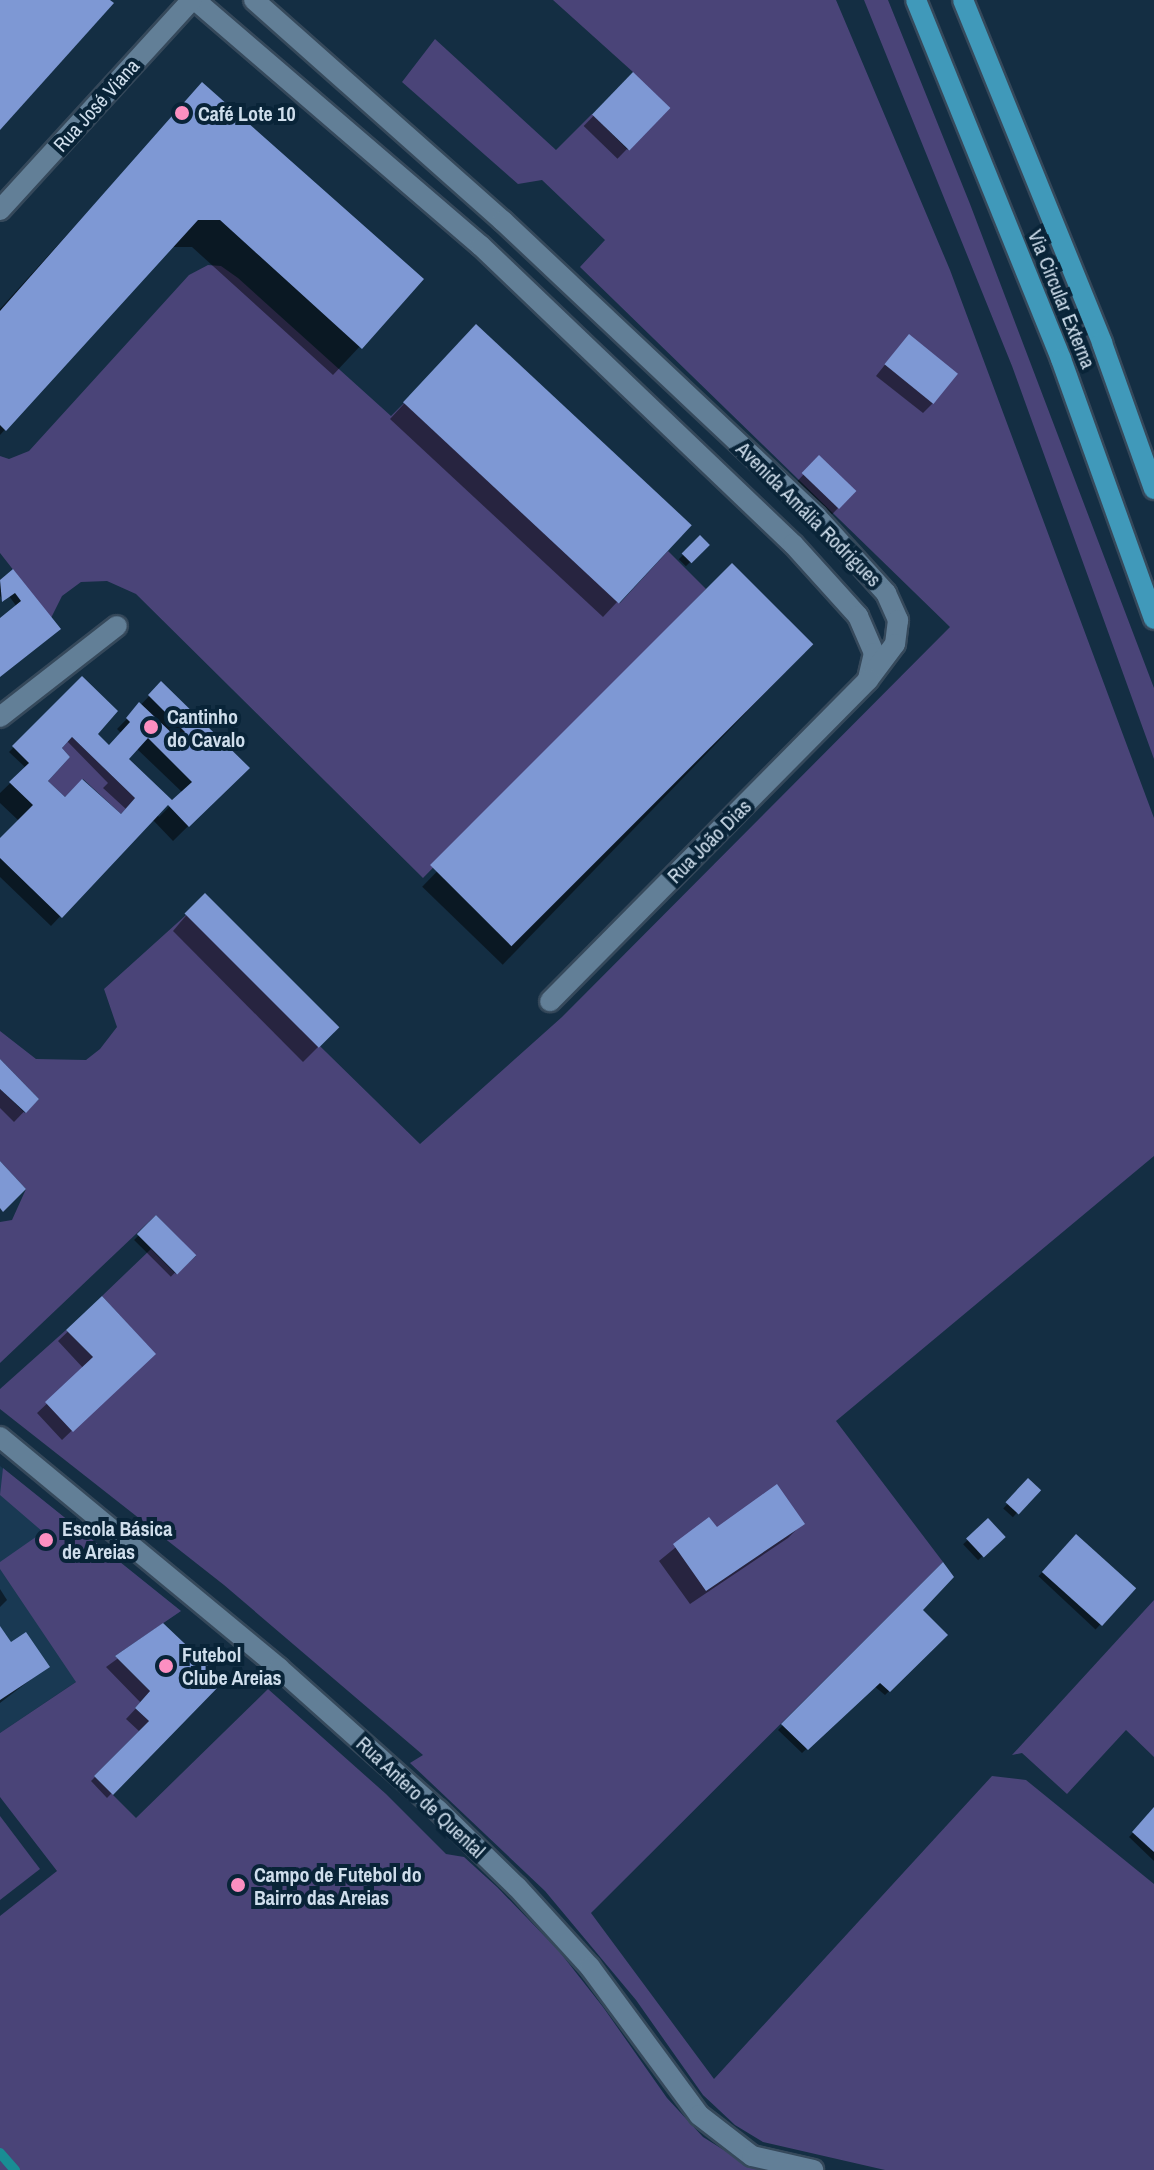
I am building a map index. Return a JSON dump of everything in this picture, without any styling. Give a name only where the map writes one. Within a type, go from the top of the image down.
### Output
[{"type":"main road","name":"Via Circular Externa","points":[[916,0],[1061,359],[1154,619]]},
{"type":"main road","name":"Via Circular Externa","points":[[963,0],[1102,343],[1154,489]]},
{"type":"street","name":"Rua José Viana","points":[[0,210],[194,0]]},
{"type":"street","name":"Avenida Amália Rodrigues","points":[[194,0],[481,246],[793,544],[858,616],[874,653],[868,680]]},
{"type":"street","name":"Avenida Amália Rodrigues","points":[[254,0],[503,221],[816,516],[886,593],[898,620],[895,644],[868,680]]},
{"type":"street","points":[[481,246],[503,221]]},
{"type":"street","points":[[0,717],[117,626]]},
{"type":"street","name":"Rua João Dias","points":[[550,1001],[868,680]]},
{"type":"street","name":"Rua Antero de Quental","points":[[0,1437],[279,1668],[438,1810],[517,1887],[590,1967],[699,2115],[752,2156],[813,2170]]},
{"type":"shaded area","points":[[553,0],[836,0],[950,270],[1154,818],[1154,1156],[836,1421],[943,1562],[591,1913],[714,2079],[992,1776],[1026,1780],[1154,1884],[1154,2170],[885,2170],[763,2142],[735,2125],[703,2095],[636,2000],[545,1891],[410,1763],[423,1755],[224,1585],[0,1409],[0,1389],[66,1330],[93,1357],[155,1354],[102,1296],[151,1249],[176,1274],[196,1256],[156,1215],[0,1363],[0,1222],[12,1220],[26,1189],[0,1161],[0,1089],[25,1113],[39,1099],[0,1059],[0,1031],[36,1059],[86,1060],[100,1049],[117,1027],[104,989],[186,915],[420,1144],[562,1017],[950,627],[580,267],[605,240],[542,180],[518,184],[402,82],[435,39],[556,150],[592,114],[628,150],[633,72]]},
{"type":"shaded area","points":[[864,0],[888,0],[970,204],[1154,688],[1154,759],[1012,366]]},
{"type":"shaded area","points":[[208,265],[221,266],[238,278],[391,416],[404,403],[620,603],[668,551],[706,589],[423,878],[136,594],[107,581],[81,582],[62,596],[51,618],[0,553],[0,456],[9,459],[29,451],[189,275]]},
{"type":"shaded area","points":[[72,737],[135,798],[121,814],[83,779],[65,797],[48,781],[70,757],[62,748]]},
{"type":"shaded area","name":"Escola Básica de Areias","points":[[0,1466],[181,1611],[0,1733]]},
{"type":"shaded area","name":"Campo de Futebol do Bairro das Areias","points":[[3,1468],[181,1611],[115,1656],[150,1691],[135,1708],[149,1721],[94,1776],[136,1818],[268,1689],[386,1794],[446,1854],[464,1857],[497,1887],[559,1951],[667,2098],[703,2137],[751,2167],[767,2170],[0,2170],[0,1916],[57,1871],[0,1797],[0,1733],[76,1682],[0,1569],[0,1562],[43,1532],[0,1495]]},
{"type":"shaded area","points":[[1154,1600],[1154,1757],[1126,1730],[1067,1794],[1022,1753],[1012,1755]]},
{"type":"shaded area","points":[[0,1816],[40,1869],[0,1900]]},
{"type":"building","points":[[0,0],[110,0],[114,3],[0,130]]},
{"type":"building","points":[[633,72],[670,108],[629,151],[592,114]]},
{"type":"building","points":[[202,82],[424,279],[362,349],[220,220],[198,220],[6,431],[0,425],[0,311]]},
{"type":"building","points":[[476,324],[692,525],[619,603],[403,402]]},
{"type":"building","points":[[909,334],[958,374],[933,404],[884,364]]},
{"type":"building","points":[[819,455],[856,491],[839,509],[802,473]]},
{"type":"building","points":[[700,535],[710,545],[692,563],[682,553]]},
{"type":"building","points":[[732,563],[813,644],[511,946],[430,865]]},
{"type":"building","points":[[13,569],[61,629],[0,677],[0,618],[21,601],[15,593],[2,602],[0,580]]},
{"type":"building","points":[[82,676],[118,711],[98,734],[109,745],[130,722],[126,718],[139,702],[178,739],[185,732],[148,695],[161,681],[250,768],[189,827],[168,805],[62,918],[0,858],[0,838],[33,805],[9,782],[29,763],[12,746]],"holes":[[[72,737],[135,798],[121,814],[82,779],[65,797],[48,781],[70,757],[62,748]],[[148,738],[192,782],[172,800],[129,759]]]},
{"type":"building","points":[[205,893],[339,1027],[319,1048],[184,914]]},
{"type":"building","points":[[0,1059],[39,1099],[26,1113],[0,1089]]},
{"type":"building","points":[[0,1161],[26,1189],[3,1212],[0,1208]]},
{"type":"building","points":[[156,1215],[196,1255],[177,1274],[137,1234]]},
{"type":"building","points":[[102,1296],[156,1354],[73,1432],[45,1402],[93,1357],[66,1330]]},
{"type":"building","points":[[1028,1478],[1041,1490],[1019,1514],[1005,1502]]},
{"type":"building","points":[[777,1484],[805,1524],[706,1591],[673,1544],[709,1517],[717,1527]]},
{"type":"building","points":[[988,1518],[1006,1537],[984,1557],[966,1538]]},
{"type":"building","points":[[1076,1534],[1136,1588],[1102,1626],[1042,1572]]},
{"type":"building","points":[[943,1562],[954,1577],[923,1610],[948,1635],[890,1692],[880,1683],[808,1750],[781,1724]]},
{"type":"building","points":[[163,1623],[224,1681],[113,1795],[94,1776],[149,1721],[135,1708],[150,1691],[115,1656]]},
{"type":"building","points":[[0,1626],[11,1642],[26,1632],[50,1667],[0,1700]]},
{"type":"building","points":[[1154,1807],[1154,1852],[1132,1832]]},
{"type":"waterway","points":[[0,2153],[15,2170]]},
{"type":"place","name":"Café Lote 10","points":[[182,113]]},
{"type":"place","name":"Cantinho do Cavalo","points":[[151,727]]},
{"type":"place","name":"Escola Básica de Areias","points":[[46,1540]]},
{"type":"place","name":"Futebol Clube Areias","points":[[166,1666]]},
{"type":"place","name":"Campo de Futebol do Bairro das Areias","points":[[238,1885]]}]
